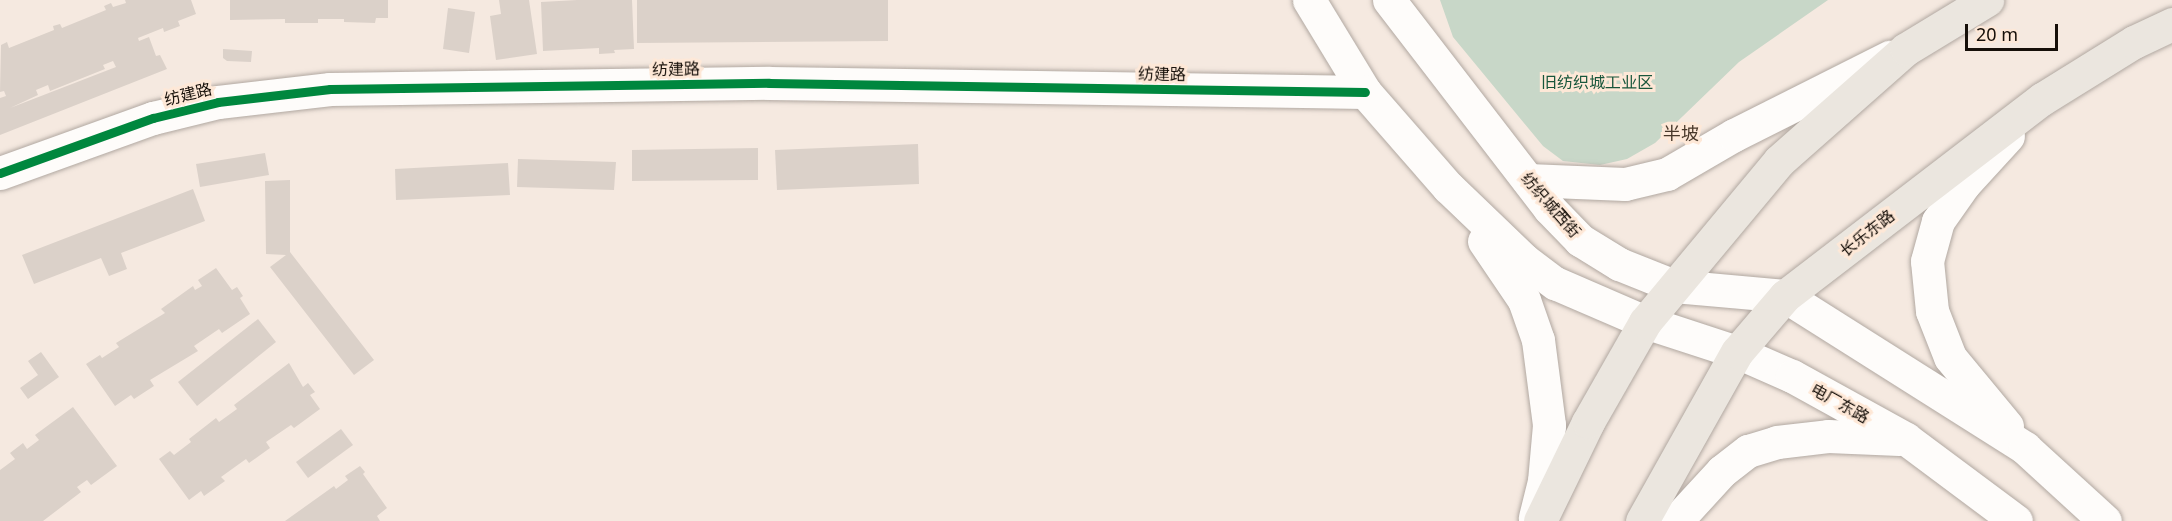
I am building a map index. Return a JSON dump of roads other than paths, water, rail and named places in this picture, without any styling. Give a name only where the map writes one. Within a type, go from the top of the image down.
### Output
[{"type":"main road","points":[[1309,0],[1365,92],[1448,187],[1524,260],[1554,282],[1645,322]]},
{"type":"main road","name":"纺织城西街","points":[[1389,0],[1549,208],[1580,240],[1619,264],[1674,285],[1785,296]]},
{"type":"main road","points":[[1528,180],[1625,184],[1667,174],[1734,135],[1906,48],[1987,0]]},
{"type":"main road","name":"长乐东路","points":[[1642,521],[1737,351],[1785,296],[2042,99],[2134,42],[2172,24]]},
{"type":"main road","points":[[1540,521],[1588,422],[1645,322],[1779,161],[1906,48]]},
{"type":"main road","name":"纺建路","points":[[0,173],[153,118],[218,102],[272,93],[330,89],[769,82],[1365,92]]},
{"type":"main road","points":[[2042,99],[1964,184],[1938,221],[1927,261],[1932,312],[1950,357],[2025,448],[2105,521]]},
{"type":"main road","points":[[1448,187],[1524,300],[1538,340],[1549,425],[1544,481],[1534,521]]},
{"type":"main road","points":[[1785,296],[2025,448]]},
{"type":"main road","name":"电厂东路","points":[[1645,322],[1737,351],[1792,376],[1906,439],[2016,521]]},
{"type":"main road","points":[[1676,521],[1722,471],[1748,452],[1777,442],[1828,436],[1906,439]]},
{"type":"district","name":"半坡","points":[[1681,133]]},
{"type":"park label","name":"旧纺织城工业区","points":[[1597,82]]}]
